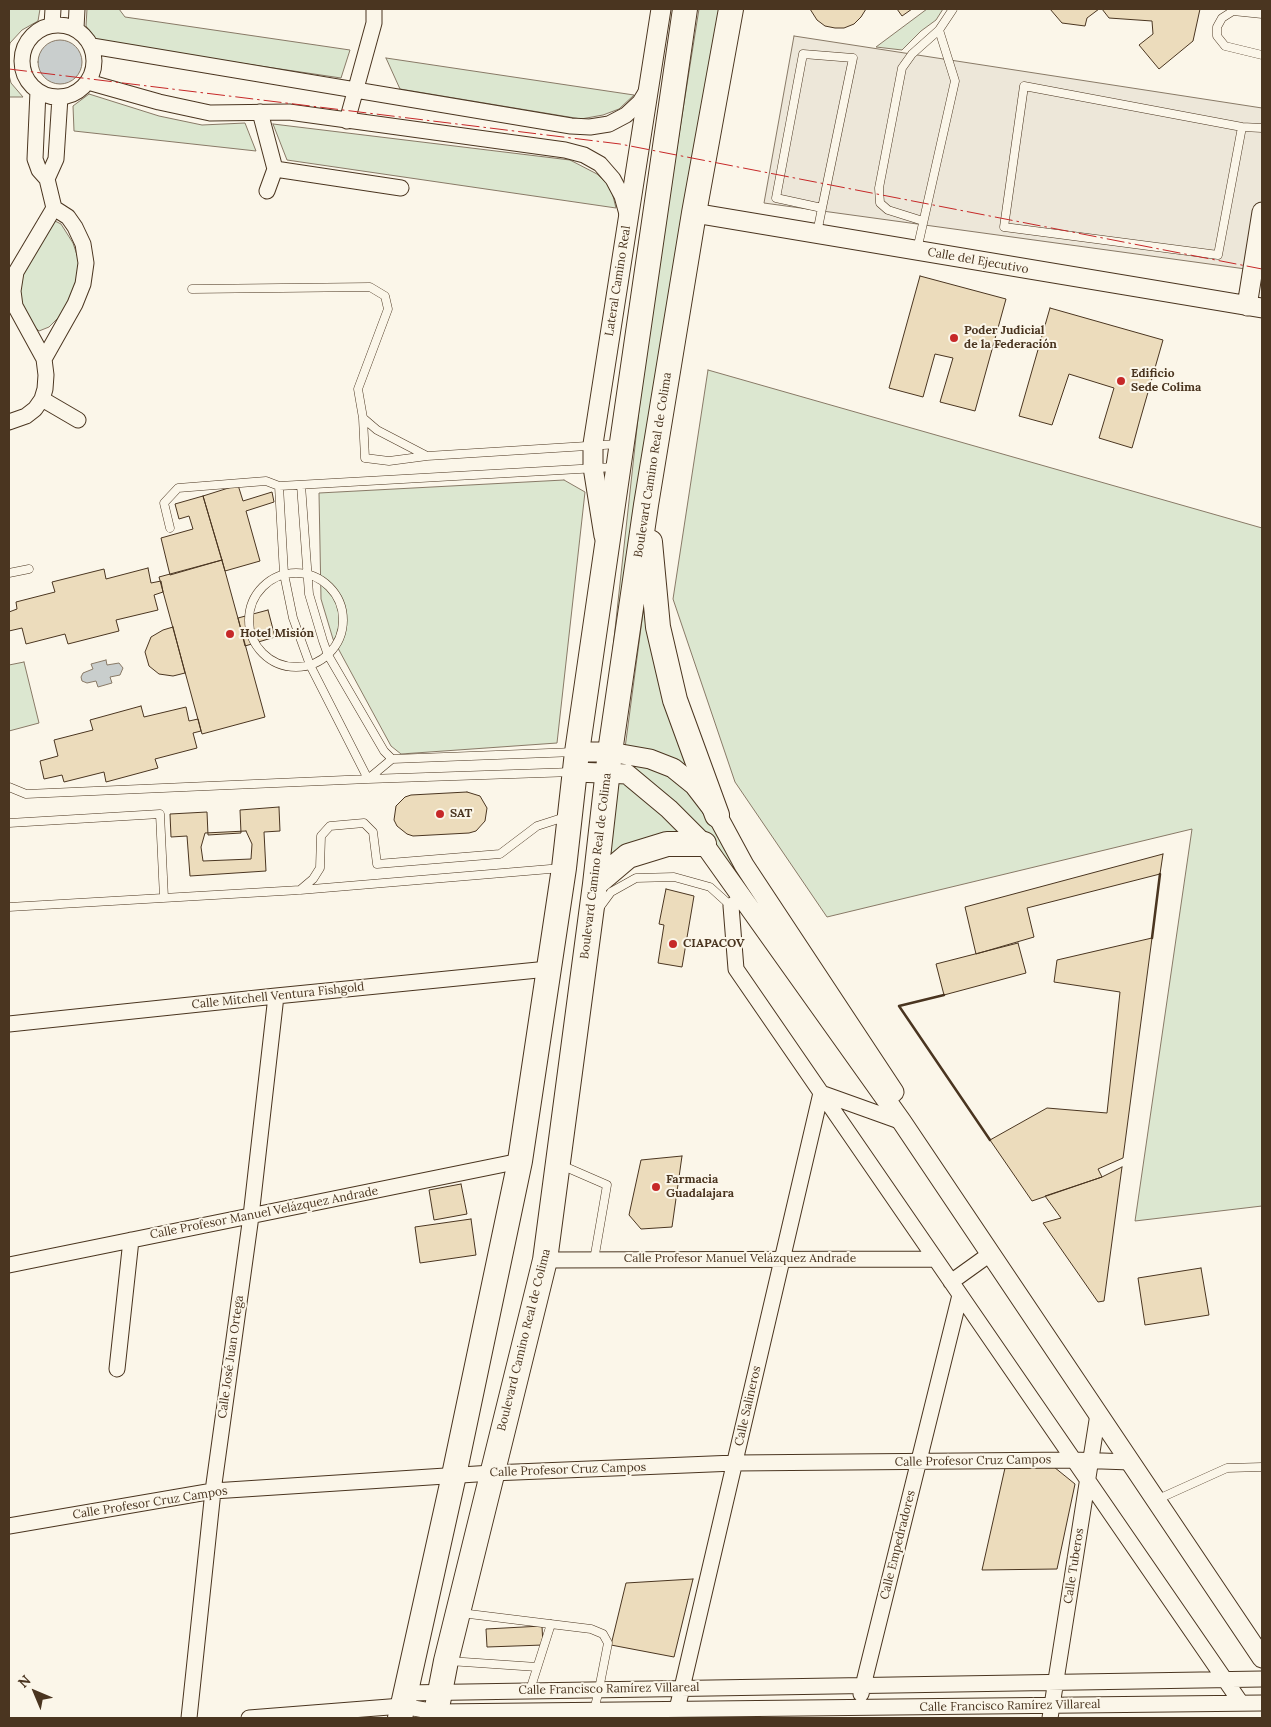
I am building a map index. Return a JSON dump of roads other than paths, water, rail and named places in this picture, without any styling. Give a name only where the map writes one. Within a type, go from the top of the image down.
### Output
[{"type":"main road","points":[[402,1706],[454,1475],[520,1161],[564,868],[576,762],[685,9]]},
{"type":"main road","name":"Boulevard Camino Real de Colima","points":[[437,1707],[446,1661],[545,1260],[595,884],[609,763],[646,505],[694,213],[731,9]]},
{"type":"main road","points":[[646,505],[658,627],[662,646],[675,700],[717,816]]},
{"type":"main road","points":[[595,884],[628,856],[667,844],[704,844]]},
{"type":"street","points":[[52,25],[53,9]]},
{"type":"street","points":[[76,28],[77,9]]},
{"type":"street","points":[[347,121],[374,23],[374,9]]},
{"type":"street","name":"Lateral Camino Real","points":[[606,554],[593,467],[593,444],[661,9]]},
{"type":"street","points":[[64,24],[76,28],[92,46],[95,58],[93,71],[88,82],[71,95],[60,97],[48,96],[29,82],[24,71],[22,59],[24,47],[40,29],[64,24]]},
{"type":"street","points":[[92,46],[590,128],[609,124],[626,115],[640,102],[650,85]]},
{"type":"street","points":[[88,82],[159,102],[210,113],[289,112],[565,150],[584,155],[600,164],[613,178],[622,196],[628,215]]},
{"type":"street","points":[[38,90],[35,159],[39,170],[47,179],[54,208],[68,217],[75,227],[83,244],[86,263],[83,284],[75,304],[44,359]]},
{"type":"street","points":[[47,179],[56,159],[60,97]]},
{"type":"street","points":[[260,112],[275,170],[267,191]]},
{"type":"street","points":[[275,170],[401,188]]},
{"type":"street","points":[[9,422],[26,416],[35,409],[42,399],[45,389],[44,359],[15,306],[13,291],[16,272],[54,208]]},
{"type":"street","points":[[1255,307],[1262,212]]},
{"type":"street","name":"Calle del Ejecutivo","points":[[694,213],[1255,307]]},
{"type":"street","points":[[42,399],[78,420]]},
{"type":"street","points":[[576,762],[609,763],[650,759],[673,768],[694,785],[717,816],[744,865],[894,1089],[902,1122]]},
{"type":"street","points":[[609,763],[627,774],[669,809],[704,844],[737,902],[902,1122],[1262,1658]]},
{"type":"street","points":[[737,902],[736,969],[1241,1703]]},
{"type":"street","name":"Calle Mitchell Ventura Fishgold","points":[[9,1024],[548,970]]},
{"type":"street","name":"Calle José Juan Ortega","points":[[189,1718],[213,1492],[251,1216],[276,996]]},
{"type":"street","points":[[822,1093],[902,1122]]},
{"type":"street","name":"Calle Salineros","points":[[676,1714],[781,1260],[822,1093]]},
{"type":"street","name":"Calle Profesor Manuel Velázquez Andrade","points":[[9,1265],[520,1161]]},
{"type":"street","points":[[117,1369],[131,1240]]},
{"type":"street","points":[[951,1282],[990,1254]]},
{"type":"street","name":"Calle Profesor Manuel Velázquez Andrade","points":[[545,1260],[935,1259]]},
{"type":"street","name":"Calle Empedradores","points":[[858,1708],[960,1295]]},
{"type":"street","name":"Calle Tuberos","points":[[1051,1712],[1098,1414]]},
{"type":"street","name":"Calle Profesor Cruz Campos","points":[[9,1526],[213,1492],[454,1475],[735,1463],[1073,1460],[1131,1462]]},
{"type":"street","name":"Calle Francisco Ramírez Villareal","points":[[402,1706],[437,1707],[530,1690],[1262,1679]]},
{"type":"street","name":"Calle Francisco Ramírez Villareal","points":[[249,1718],[402,1706],[676,1714],[858,1708],[1051,1712],[1262,1703]]},
{"type":"street","points":[[1261,1718],[1262,1711]]},
{"type":"lane","points":[[923,221],[888,210],[880,203],[879,188],[902,68],[912,54],[939,30],[953,9]]},
{"type":"lane","points":[[1262,14],[1233,11],[1222,18],[1217,27],[1217,36],[1226,46],[1262,55]]},
{"type":"lane","points":[[917,250],[955,81],[939,30]]},
{"type":"lane","points":[[817,234],[853,58],[804,54],[776,198],[822,208]]},
{"type":"lane","points":[[1242,127],[1218,255],[1004,227],[1024,86],[1242,127],[1262,128]]},
{"type":"lane","points":[[192,288],[370,287],[385,296],[388,309],[358,389],[363,418],[365,458],[389,461],[427,456],[593,444],[622,444]]},
{"type":"lane","points":[[363,418],[377,430],[427,456]]},
{"type":"lane","points":[[170,528],[164,503],[178,488],[266,481],[279,486],[301,485],[619,467]]},
{"type":"lane","points":[[301,485],[309,594],[328,655],[384,751],[392,759]]},
{"type":"lane","points":[[279,486],[284,574],[293,618],[310,665],[368,780]]},
{"type":"lane","points":[[9,573],[29,569]]},
{"type":"lane","points":[[308,573],[321,579],[333,588],[340,601],[344,615],[343,630],[337,644],[328,655],[310,665],[296,667],[281,665],[268,657],[257,646],[251,633],[249,618],[252,603],[259,590],[270,580],[284,574],[308,573]]},
{"type":"lane","points":[[368,780],[392,759],[576,762]]},
{"type":"lane","points":[[9,787],[26,794],[368,780],[576,762]]},
{"type":"lane","points":[[9,823],[160,814],[164,898]]},
{"type":"lane","points":[[300,890],[313,879],[320,868],[321,836],[330,826],[364,823],[373,832],[377,864],[500,854],[537,826],[569,815]]},
{"type":"lane","points":[[9,907],[300,890],[564,868]]},
{"type":"lane","points":[[589,924],[611,892],[636,878],[674,877],[710,887],[737,902]]},
{"type":"lane","points":[[558,1164],[607,1186],[594,1260]]},
{"type":"lane","points":[[1156,1500],[1227,1468],[1262,1467]]},
{"type":"lane","points":[[458,1612],[591,1629],[603,1634],[608,1643],[594,1711]]},
{"type":"lane","points":[[530,1690],[551,1624]]},
{"type":"lane","points":[[446,1661],[537,1667]]},
{"type":"place","name":"Poder Judicial de la Federación","points":[[954,338]]},
{"type":"place","name":"Edificio Sede Colima","points":[[1121,381]]},
{"type":"place","name":"Hotel Misión","points":[[230,634]]},
{"type":"place","name":"SAT","points":[[440,814]]},
{"type":"place","name":"CIAPACOV","points":[[673,944]]},
{"type":"place","name":"Farmacia Guadalajara","points":[[656,1187]]}]
